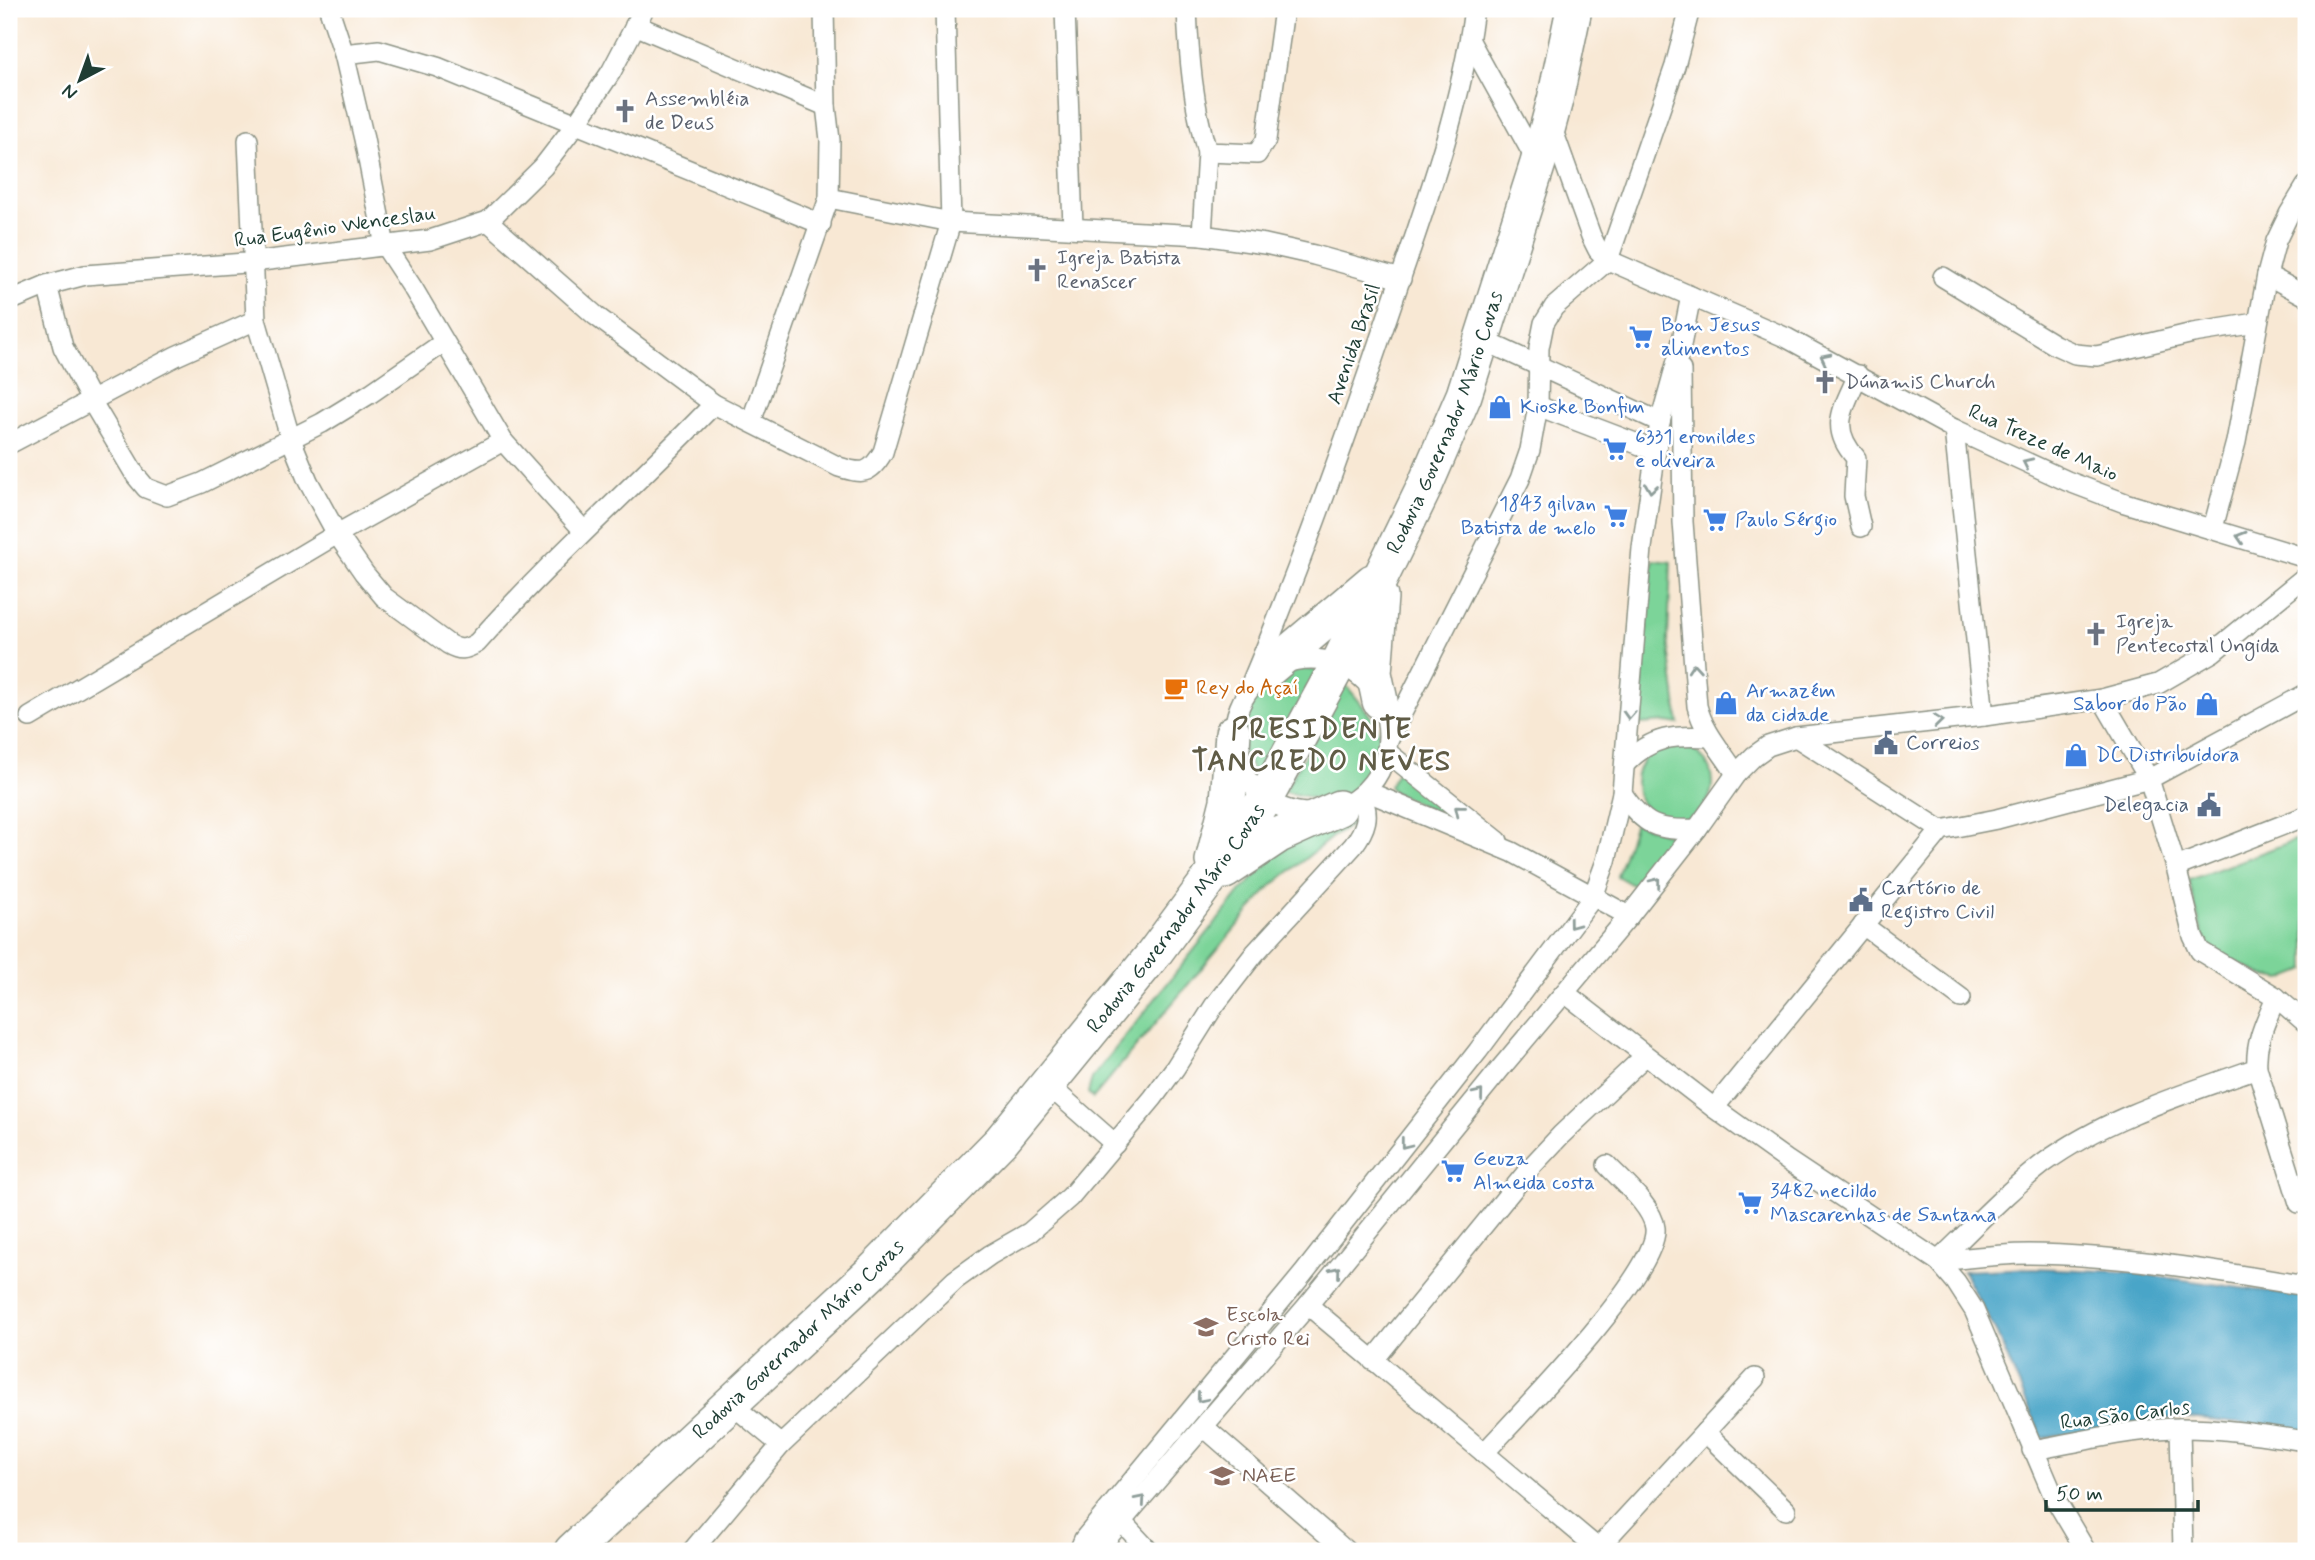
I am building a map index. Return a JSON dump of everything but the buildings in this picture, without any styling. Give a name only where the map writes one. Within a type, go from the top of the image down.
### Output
[{"type":"highway","name":"Rodovia Governador Mário Covas","points":[[572,1551],[873,1272],[1002,1141],[1153,954],[1205,886],[1265,799],[1339,663],[1423,490],[1464,395],[1538,163],[1574,9]]},
{"type":"highway","points":[[1260,678],[1383,573]]},
{"type":"highway","points":[[1380,701],[1374,673],[1383,573]]},
{"type":"highway","points":[[1205,886],[1228,801],[1233,733]]},
{"type":"highway","points":[[1205,886],[1279,835],[1355,798]]},
{"type":"street","points":[[329,9],[344,54],[364,139],[384,246],[414,290],[503,442],[584,531]]},
{"type":"street","points":[[751,422],[829,198],[830,139],[826,106],[824,9]]},
{"type":"street","points":[[488,222],[596,316],[714,404],[839,467],[856,472],[868,470],[876,464],[883,452],[951,222],[945,9]]},
{"type":"street","points":[[1065,9],[1073,227]]},
{"type":"street","points":[[1187,9],[1190,76],[1207,152],[1202,234]]},
{"type":"street","points":[[1207,152],[1243,155],[1257,154],[1262,149],[1266,140],[1284,9]]},
{"type":"street","name":"Avenida Brasil","points":[[1233,733],[1237,708],[1260,678],[1401,279],[1432,181],[1470,41],[1474,9]]},
{"type":"street","points":[[1233,733],[1236,758],[1247,781],[1265,799],[1288,810],[1314,813],[1355,798],[1379,773],[1388,745],[1509,506],[1530,450],[1538,406],[1542,333],[1554,307],[1608,260],[1675,66],[1690,9]]},
{"type":"street","points":[[640,17],[826,106]]},
{"type":"street","name":"Rua Eugênio Wenceslau","points":[[9,301],[47,285],[85,275],[253,262],[430,240],[488,222],[543,167],[576,124],[611,72],[640,17]]},
{"type":"street","points":[[1470,41],[1538,163]]},
{"type":"street","points":[[344,54],[379,50],[437,67],[821,223]]},
{"type":"street","points":[[1549,121],[1591,236],[1598,250],[1608,260]]},
{"type":"street","points":[[248,139],[256,320],[290,437],[308,481],[337,534],[364,573],[384,597],[448,644],[457,649],[466,649],[477,643],[522,593],[714,404]]},
{"type":"street","points":[[2213,528],[2236,442],[2248,385],[2256,323],[2276,241],[2306,186]]},
{"type":"street","points":[[829,198],[951,222],[1202,234],[1302,252],[1401,279]]},
{"type":"street","name":"Rua Treze de Maio","points":[[1608,260],[1787,338],[1954,429],[2067,481],[2125,503],[2306,558]]},
{"type":"street","points":[[2267,275],[2306,296]]},
{"type":"street","points":[[1943,277],[2055,345],[2075,354],[2097,356],[2183,335],[2256,323]]},
{"type":"street","points":[[47,285],[64,347],[92,402],[136,476],[146,488],[167,496],[202,483],[347,408],[443,343]]},
{"type":"street","points":[[1079,1551],[1084,1539],[1234,1358],[1478,1051],[1593,897],[1606,861],[1622,793],[1642,548],[1660,422],[1680,350],[1691,296]]},
{"type":"street","points":[[9,444],[176,356],[256,320]]},
{"type":"street","points":[[1483,340],[1660,422]]},
{"type":"street","points":[[1680,350],[1683,522],[1697,706],[1710,737],[1736,774]]},
{"type":"street","points":[[1858,376],[1840,416],[1843,444],[1856,458],[1854,496],[1861,527]]},
{"type":"street","points":[[1538,406],[1656,451]]},
{"type":"street","points":[[1954,429],[1984,716]]},
{"type":"street","points":[[30,718],[337,534],[503,442]]},
{"type":"street","points":[[1096,1551],[1308,1305],[1500,1069],[1629,916],[1736,774],[1754,756],[1768,746],[1796,737],[1984,716],[2102,699],[2158,684],[2213,652],[2306,576]]},
{"type":"street","points":[[1260,678],[1292,660],[1316,658],[1339,663],[1365,680],[1380,701],[1387,719],[1388,745],[1512,852]]},
{"type":"street","points":[[1714,1108],[1941,830],[2149,779],[2306,694]]},
{"type":"street","points":[[2102,699],[2149,779],[2176,867],[2193,936],[2200,951],[2276,997],[2306,1023]]},
{"type":"street","points":[[1626,763],[1637,752],[1664,738],[1710,737]]},
{"type":"street","points":[[1796,737],[1941,830]]},
{"type":"street","points":[[1622,793],[1635,812],[1658,828],[1697,829]]},
{"type":"street","points":[[1355,798],[1512,852],[1629,916]]},
{"type":"street","points":[[692,1551],[780,1445],[955,1280],[1049,1217],[1115,1144],[1175,1068],[1214,1006],[1255,953],[1364,832],[1368,816],[1366,805],[1355,798]]},
{"type":"street","points":[[2176,867],[2306,816]]},
{"type":"street","points":[[1863,925],[1961,998]]},
{"type":"street","points":[[1564,993],[1714,1108],[1938,1261],[1961,1289],[1974,1311],[2032,1450],[2054,1497],[2086,1551]]},
{"type":"street","points":[[2276,997],[2260,1037],[2256,1056],[2257,1068],[2299,1203]]},
{"type":"street","points":[[1478,1051],[1500,1069]]},
{"type":"street","points":[[1373,1361],[1531,1167],[1561,1135],[1646,1056]]},
{"type":"street","points":[[1938,1261],[2044,1163],[2085,1137],[2136,1112],[2257,1068]]},
{"type":"street","points":[[1048,1084],[1115,1144]]},
{"type":"street","points":[[1484,1453],[1589,1337],[1625,1293],[1647,1259],[1654,1242],[1655,1228],[1650,1212],[1607,1165]]},
{"type":"street","points":[[1938,1261],[2028,1254],[2077,1256],[2176,1264],[2306,1286]]},
{"type":"street","points":[[1308,1305],[1599,1550],[1755,1378]]},
{"type":"street","points":[[1234,1358],[1245,1378]]},
{"type":"street","points":[[730,1403],[780,1445]]},
{"type":"street","points":[[1204,1427],[1346,1551]]},
{"type":"street","points":[[2180,1428],[2183,1551]]},
{"type":"street","name":"Rua São Carlos","points":[[2032,1450],[2136,1432],[2180,1428],[2223,1430],[2306,1441]]},
{"type":"street","points":[[1705,1432],[1786,1510]]},
{"type":"street","points":[[1122,1522],[1149,1551]]},
{"type":"green space","points":[[1653,560],[1671,562],[1668,640],[1679,724],[1640,724],[1643,655]]},
{"type":"green space","points":[[1299,667],[1323,672],[1265,780],[1252,769],[1245,757],[1241,743],[1243,715],[1248,702],[1265,679],[1279,671]]},
{"type":"green space","points":[[1345,684],[1366,710],[1378,732],[1380,750],[1373,770],[1358,787],[1338,797],[1317,799],[1284,792]]},
{"type":"green space","points":[[1667,745],[1681,745],[1695,751],[1706,762],[1712,783],[1709,798],[1701,810],[1681,821],[1667,821],[1653,815],[1642,804],[1636,790],[1636,776],[1642,762],[1653,751]]},
{"type":"green space","points":[[1398,771],[1475,831],[1393,792],[1389,786]]},
{"type":"green space","points":[[1356,822],[1332,837],[1268,889],[1093,1098],[1088,1093],[1092,1078],[1242,890],[1279,852],[1328,823]]},
{"type":"green space","points":[[1635,823],[1670,835],[1636,887],[1617,876]]},
{"type":"green space","points":[[2306,836],[2306,970],[2283,979],[2264,976],[2205,946],[2189,880]]},
{"type":"water","points":[[2034,1268],[2127,1272],[2306,1297],[2306,1431],[2180,1417],[2042,1438],[1997,1334],[1963,1271]]},
{"type":"place","name":"Assembléia de Deus","points":[[625,111]]},
{"type":"place","name":"Igreja Batista Renascer","points":[[1037,270]]},
{"type":"place","name":"Bom Jesus alimentos","points":[[1641,337]]},
{"type":"place","name":"Dúnamis Church","points":[[1825,382]]},
{"type":"place","name":"Kioske Bonfim","points":[[1500,407]]},
{"type":"place","name":"6331 eronildes e oliveira","points":[[1615,449]]},
{"type":"place","name":"1843 gilvan Batista de melo","points":[[1616,516]]},
{"type":"place","name":"Paulo Sérgio","points":[[1715,520]]},
{"type":"place","name":"Igreja Pentecostal Ungida","points":[[2096,634]]},
{"type":"place","name":"Rey do Açaí","points":[[1176,688]]},
{"type":"place","name":"Armazém da cidade","points":[[1726,703]]},
{"type":"place","name":"Sabor do Pão","points":[[2207,704]]},
{"type":"place","name":"Correios","points":[[1886,743]]},
{"type":"place","name":"DC Distribuidora","points":[[2076,755]]},
{"type":"place","name":"Delegacia","points":[[2209,805]]},
{"type":"place","name":"Cartório de Registro Civil","points":[[1861,900]]},
{"type":"place","name":"Geuza Almeida costa","points":[[1453,1171]]},
{"type":"place","name":"3482 necildo Mascarenhas de Santana","points":[[1750,1203]]},
{"type":"place","name":"Escola Cristo Rei","points":[[1206,1327]]},
{"type":"place","name":"NAEE","points":[[1222,1476]]},
{"type":"district","name":"PRESIDENTE TANCREDO NEVES","points":[[1322,746]]}]
